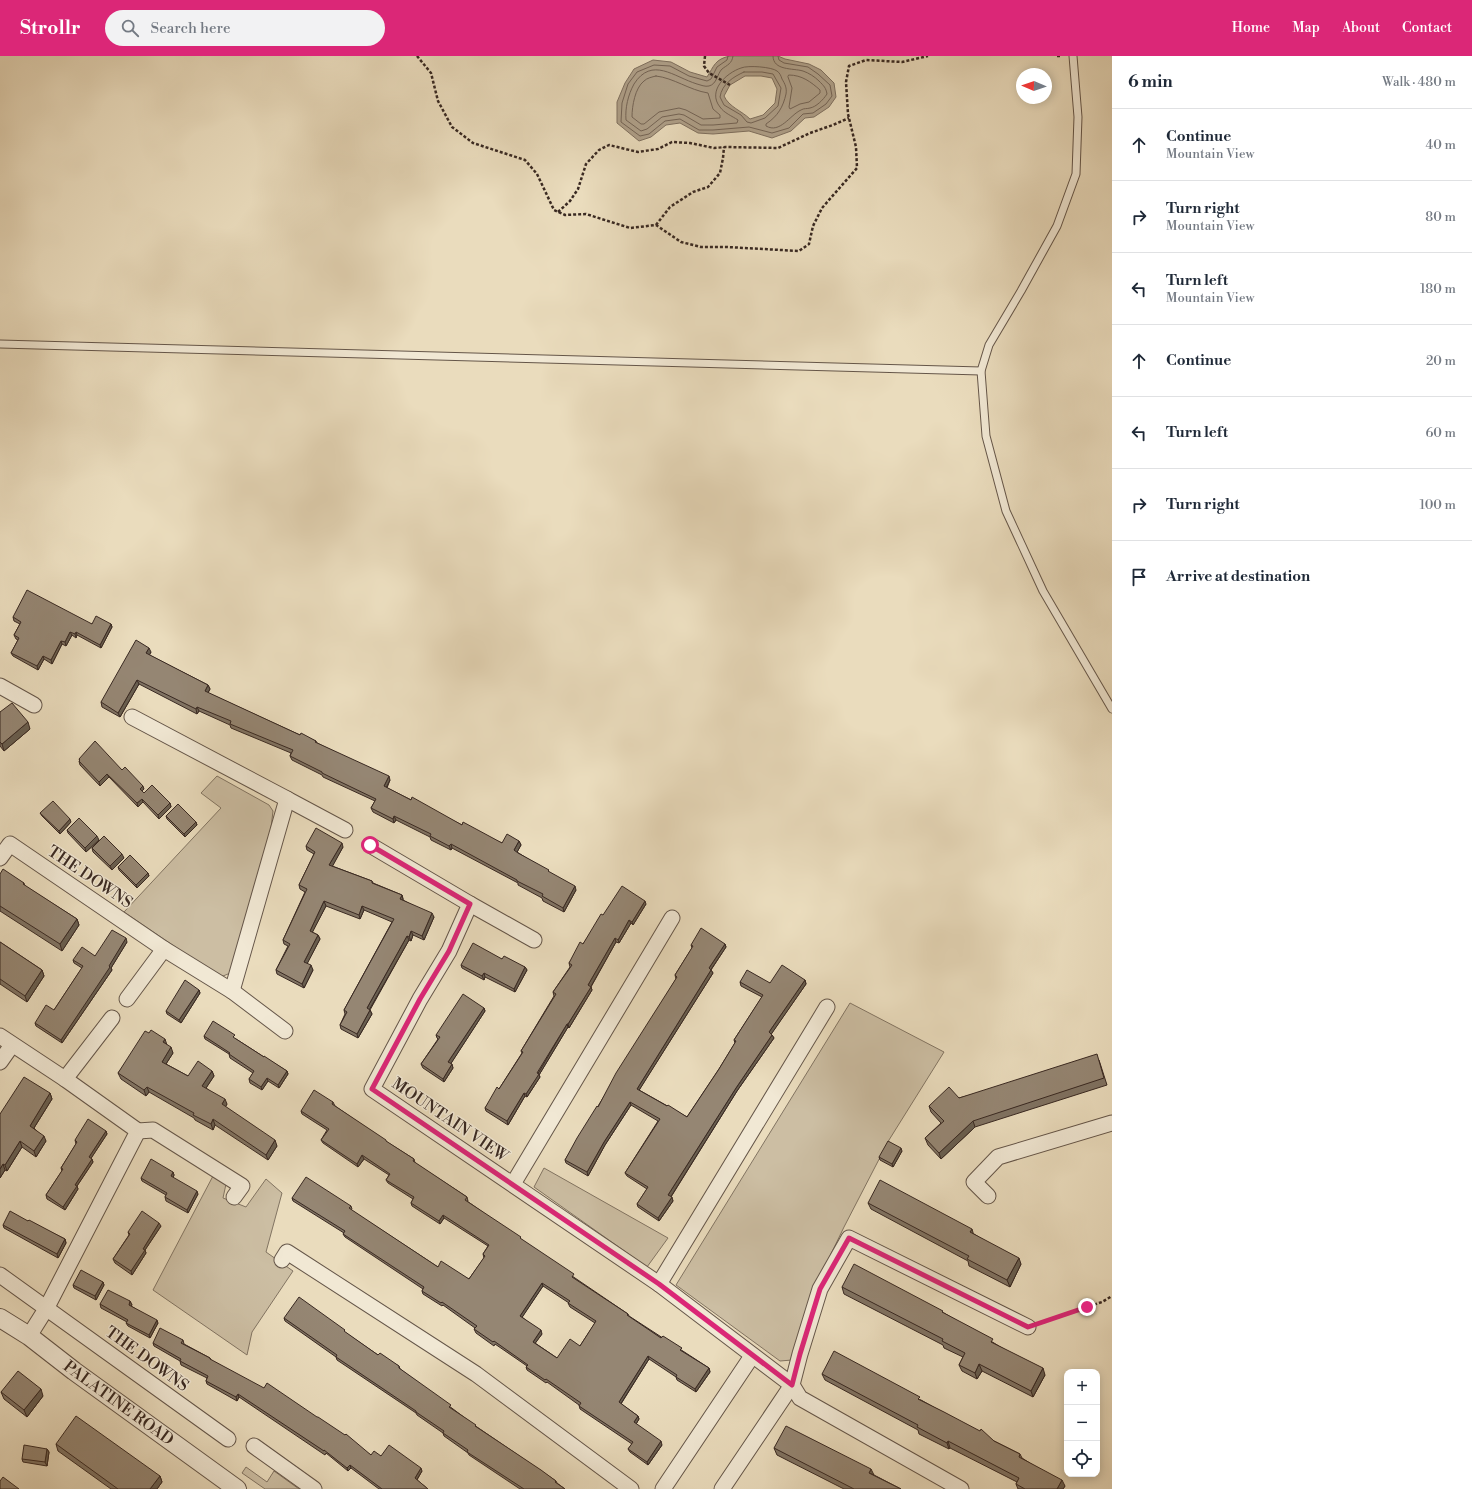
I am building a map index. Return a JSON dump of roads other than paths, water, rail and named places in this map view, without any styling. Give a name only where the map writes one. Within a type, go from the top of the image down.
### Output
[{"type":"street","points":[[0,686],[34,705]]},
{"type":"street","points":[[132,717],[345,830]]},
{"type":"street","points":[[232,991],[286,799]]},
{"type":"street","name":"THE DOWNS","points":[[0,858],[10,844],[164,949],[232,991],[285,1031]]},
{"type":"street","points":[[370,845],[534,940]]},
{"type":"street","name":"MOUNTAIN VIEW","points":[[470,904],[449,951],[420,999],[372,1089],[513,1184],[584,1235],[659,1284],[792,1385],[800,1398],[962,1489]]},
{"type":"street","points":[[513,1184],[672,918]]},
{"type":"street","points":[[126,999],[164,949]]},
{"type":"street","points":[[659,1284],[827,1008]]},
{"type":"street","points":[[65,1079],[112,1018]]},
{"type":"street","points":[[0,1036],[65,1079],[138,1132],[153,1130],[242,1186],[234,1197]]},
{"type":"street","points":[[0,1062],[12,1045]]},
{"type":"street","points":[[988,1196],[974,1182],[998,1157],[1112,1123]]},
{"type":"street","points":[[29,1336],[46,1309],[138,1132]]},
{"type":"street","points":[[722,1489],[792,1385],[820,1289],[849,1238],[1028,1327]]},
{"type":"street","points":[[282,1260],[287,1252],[476,1374],[631,1489]]},
{"type":"street","name":"THE DOWNS","points":[[0,1275],[228,1439]]},
{"type":"street","name":"PALATINE ROAD","points":[[0,1318],[29,1336],[74,1371],[237,1489]]},
{"type":"street","points":[[664,1489],[752,1356]]},
{"type":"street","points":[[254,1446],[314,1489]]},
{"type":"lane","points":[[1073,56],[1078,117],[1076,174],[1057,226],[989,345],[981,371],[986,436],[1006,511],[1043,591],[1112,709]]},
{"type":"lane","points":[[0,344],[981,371]]},
{"type":"water","points":[[778,56],[809,64],[821,70],[834,83],[836,97],[829,107],[814,117],[805,118],[791,131],[772,138],[749,131],[713,134],[698,133],[680,123],[666,125],[651,137],[639,141],[617,123],[617,102],[625,83],[634,69],[653,60],[671,62],[690,72],[707,77],[718,61],[725,57]],"holes":[[[745,76],[772,78],[777,89],[775,103],[763,115],[750,119],[732,106],[724,96],[730,85]]]}]
